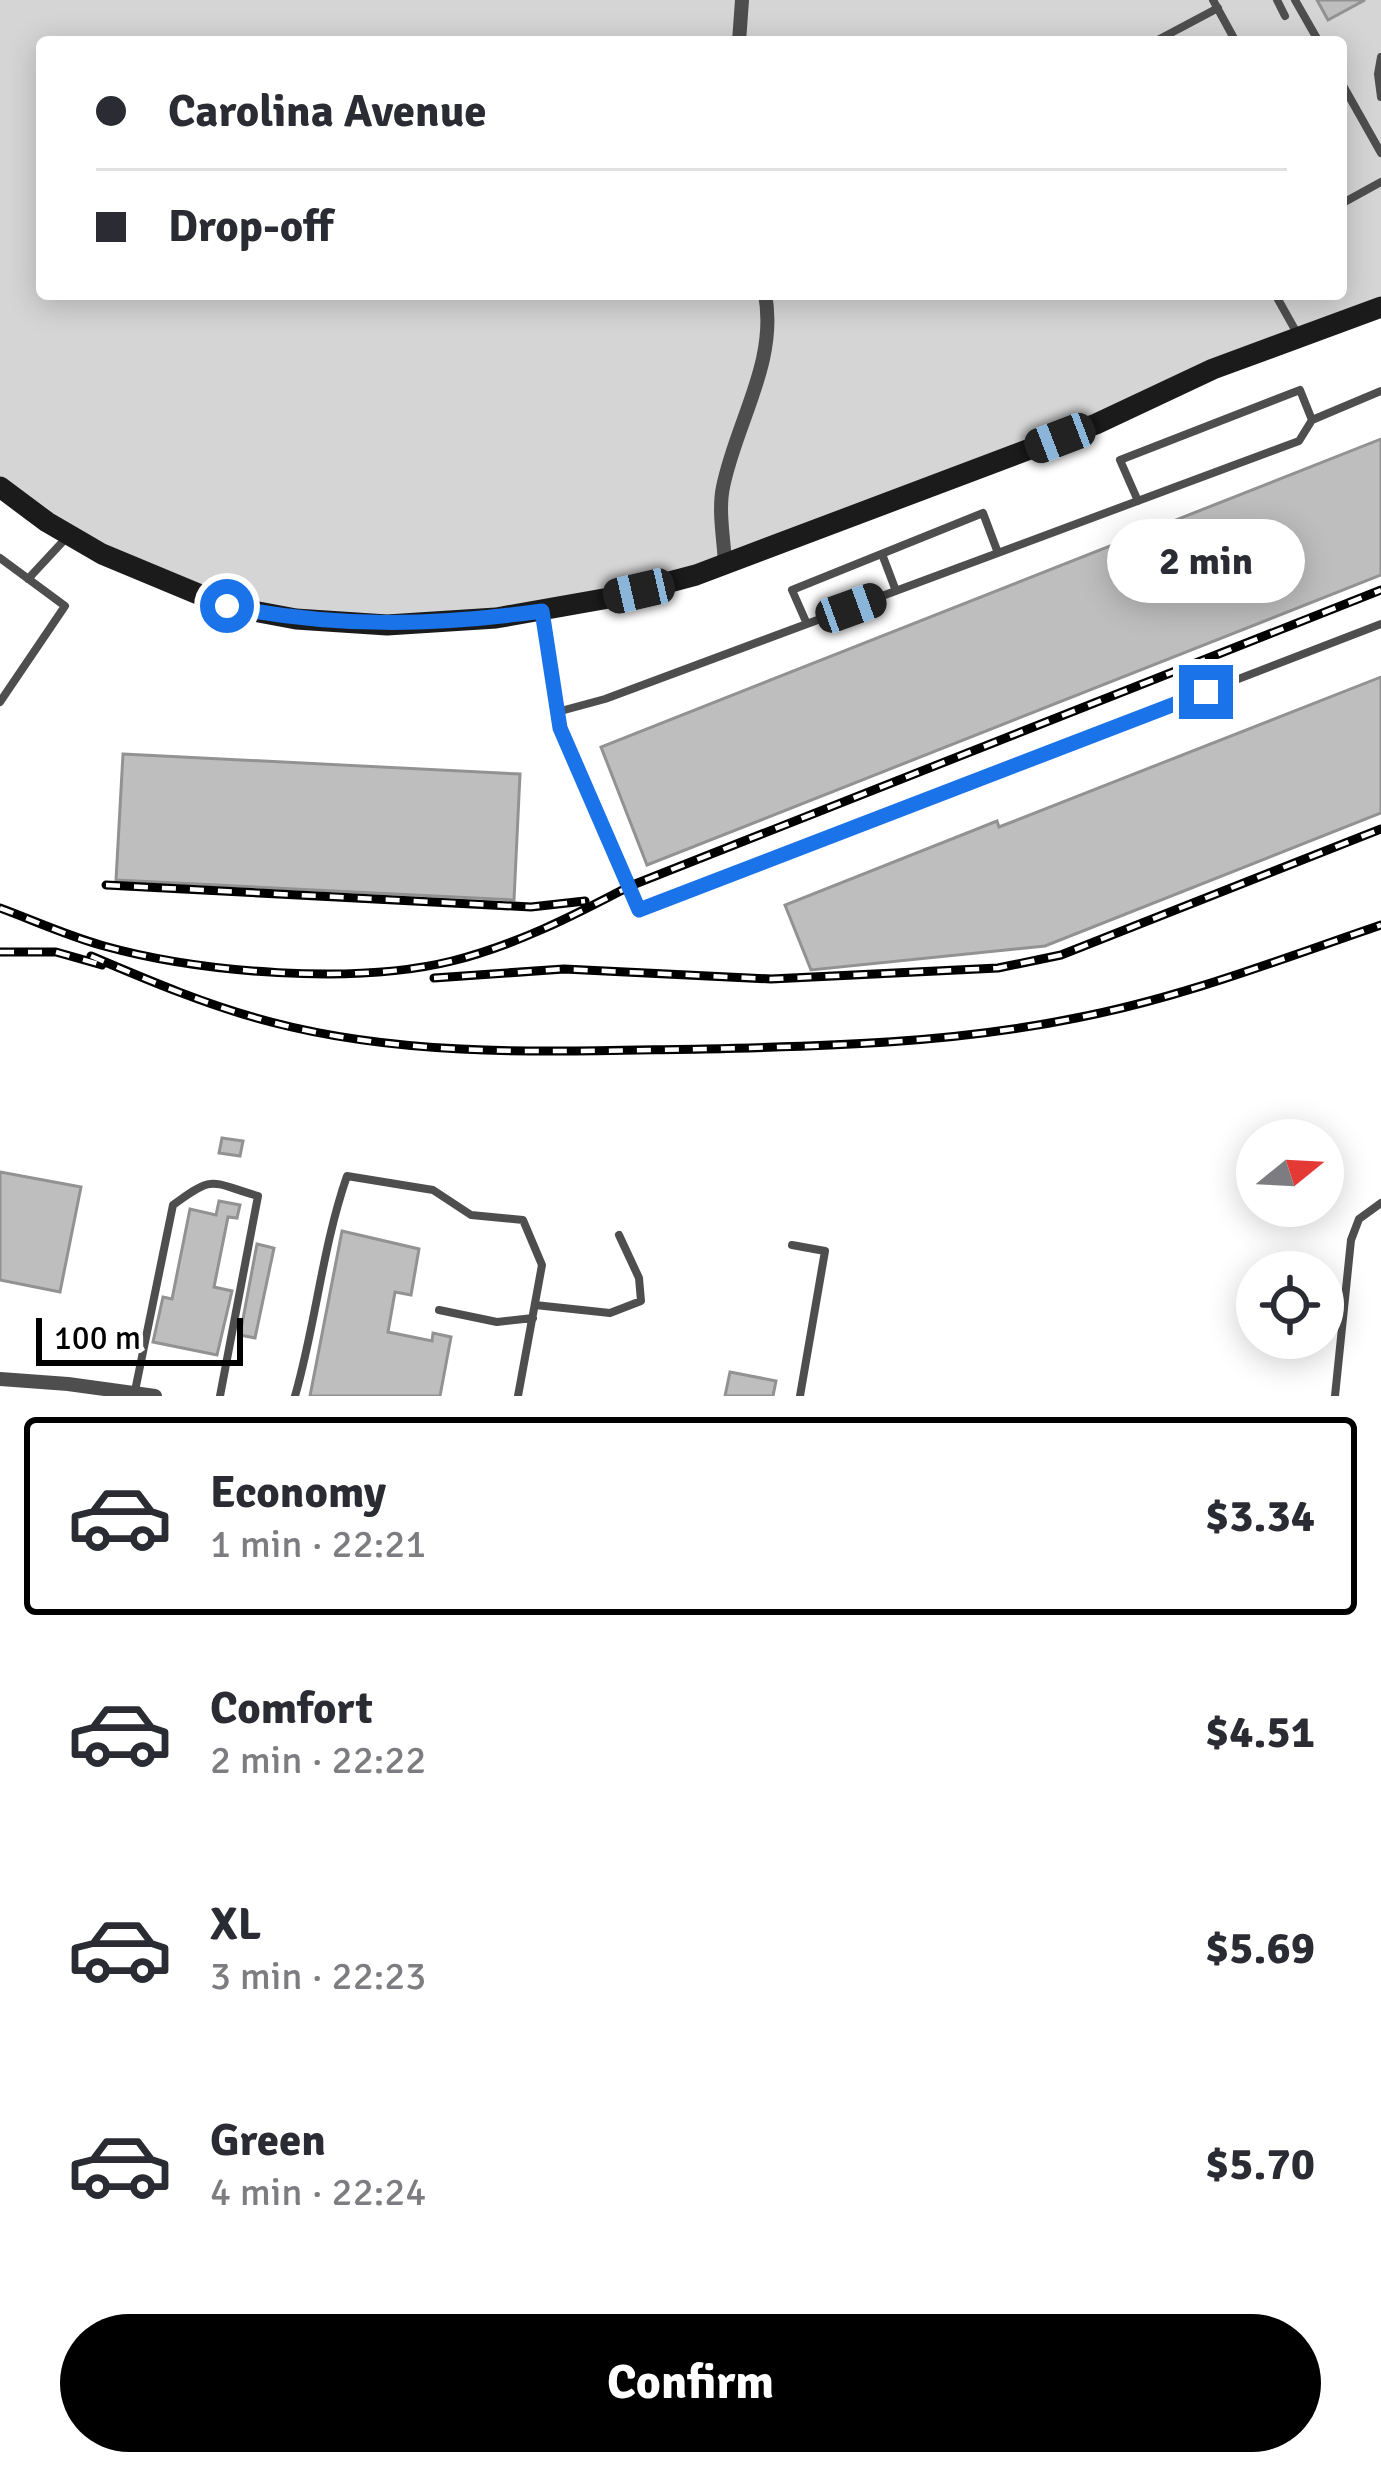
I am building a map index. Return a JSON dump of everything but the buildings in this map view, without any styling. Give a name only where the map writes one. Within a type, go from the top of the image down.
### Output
[{"type":"street","points":[[739,36],[742,0]]},
{"type":"street","points":[[725,563],[722,491],[764,358],[766,300]]},
{"type":"street","points":[[0,487],[69,536],[151,577],[211,601],[262,613],[387,625],[542,611],[671,583],[1096,424],[1214,369],[1381,307]]},
{"type":"street","points":[[0,1379],[154,1396]]},
{"type":"lane","points":[[1277,0],[1285,16]]},
{"type":"lane","points":[[1295,0],[1316,36]]},
{"type":"lane","points":[[1164,36],[1215,4],[1233,36]]},
{"type":"lane","points":[[1381,57],[1381,97]]},
{"type":"lane","points":[[1347,93],[1381,154]]},
{"type":"lane","points":[[1347,201],[1381,182]]},
{"type":"lane","points":[[1278,300],[1300,338]]},
{"type":"lane","points":[[1138,501],[1120,460],[1300,390],[1312,420]]},
{"type":"lane","points":[[557,712],[605,699],[1299,441],[1312,420],[1381,392]]},
{"type":"lane","points":[[807,624],[792,590],[983,513],[998,553]]},
{"type":"lane","points":[[28,579],[69,536]]},
{"type":"lane","points":[[882,554],[896,591]]},
{"type":"lane","points":[[0,559],[65,606],[1,701]]},
{"type":"lane","points":[[542,611],[560,728],[639,910],[1381,624]]},
{"type":"lane","points":[[295,1396],[313,1330],[328,1230],[347,1176],[434,1190],[471,1215],[523,1220],[542,1265],[518,1396]]},
{"type":"lane","points":[[134,1393],[173,1205],[198,1185],[210,1182],[258,1196],[220,1396]]},
{"type":"lane","points":[[1335,1396],[1351,1240],[1359,1220],[1381,1203]]},
{"type":"lane","points":[[535,1305],[610,1313],[641,1300],[639,1278],[619,1235]]},
{"type":"lane","points":[[792,1245],[825,1251],[800,1396]]},
{"type":"lane","points":[[439,1310],[497,1322],[532,1318]]},
{"type":"shaded area","points":[[0,0],[1381,0],[1381,307],[696,575],[387,625],[211,601],[0,487]]},
{"type":"railway","points":[[0,908],[104,946],[231,969],[370,973],[452,961],[521,938],[630,886],[1381,590]]},
{"type":"railway","points":[[434,978],[564,969],[771,979],[998,968],[1061,955],[1381,829]]},
{"type":"railway","points":[[106,885],[531,907],[585,901]]},
{"type":"railway","points":[[91,956],[248,1016],[324,1034],[486,1050],[705,1049],[938,1038],[1076,1018],[1192,989],[1381,925]]},
{"type":"railway","points":[[0,952],[56,952],[102,965]]},
{"type":"route","points":[[227,606],[296,619],[387,625],[542,611],[560,728],[639,910],[1206,692]]}]
